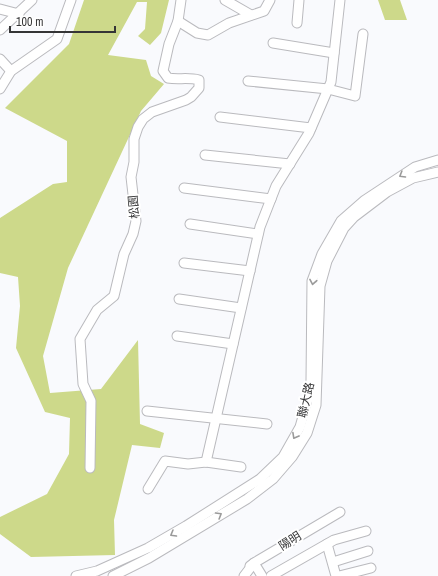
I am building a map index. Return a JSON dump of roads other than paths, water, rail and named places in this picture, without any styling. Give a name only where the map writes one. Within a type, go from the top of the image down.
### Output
[{"type":"street","points":[[0,30],[19,14],[32,0]]},
{"type":"street","points":[[0,89],[11,71],[57,39],[71,0]]},
{"type":"street","name":"松園","points":[[90,468],[91,401],[83,384],[80,339],[97,310],[114,296],[124,254],[133,234],[136,221],[131,177],[134,162],[134,139],[138,127],[152,112],[192,97],[199,88],[199,80],[191,78],[178,80],[168,78],[163,70],[169,44],[178,21],[181,0]]},
{"type":"street","points":[[225,0],[251,15]]},
{"type":"street","points":[[178,21],[197,32],[208,35],[229,23],[264,11],[270,0]]},
{"type":"street","points":[[297,23],[299,0]]},
{"type":"street","points":[[206,462],[258,234],[276,186],[311,128],[331,82],[340,0]]},
{"type":"street","points":[[0,9],[19,14]]},
{"type":"street","points":[[248,81],[328,89],[355,96],[363,34]]},
{"type":"street","points":[[272,43],[334,53]]},
{"type":"street","points":[[0,59],[11,71]]},
{"type":"street","points":[[220,116],[311,128]]},
{"type":"street","points":[[205,155],[290,164]]},
{"type":"street","name":"聯大路","points":[[112,576],[148,558],[260,479],[283,457],[300,427],[308,399],[311,380],[312,281],[322,254],[341,221],[365,200],[394,179],[415,167],[438,160]]},
{"type":"street","name":"聯大路","points":[[76,576],[97,570],[188,530],[246,499],[273,479],[292,457],[307,432],[316,405],[320,286],[327,260],[344,228],[354,217],[386,192],[413,178],[438,172]]},
{"type":"street","points":[[184,188],[271,199]]},
{"type":"street","points":[[190,224],[258,234]]},
{"type":"street","points":[[184,263],[250,271]]},
{"type":"street","points":[[179,299],[241,308]]},
{"type":"street","points":[[177,336],[233,344]]},
{"type":"street","points":[[147,411],[267,424]]},
{"type":"street","points":[[148,489],[165,461],[188,464],[206,462],[241,468]]},
{"type":"street","name":"陽明","points":[[244,576],[254,564],[340,512]]},
{"type":"street","name":"陽明","points":[[271,576],[334,540],[366,531]]},
{"type":"street","points":[[327,544],[338,576],[371,568]]},
{"type":"street","points":[[333,562],[368,551]]},
{"type":"street","points":[[238,576],[245,569],[254,564],[262,576]]}]
